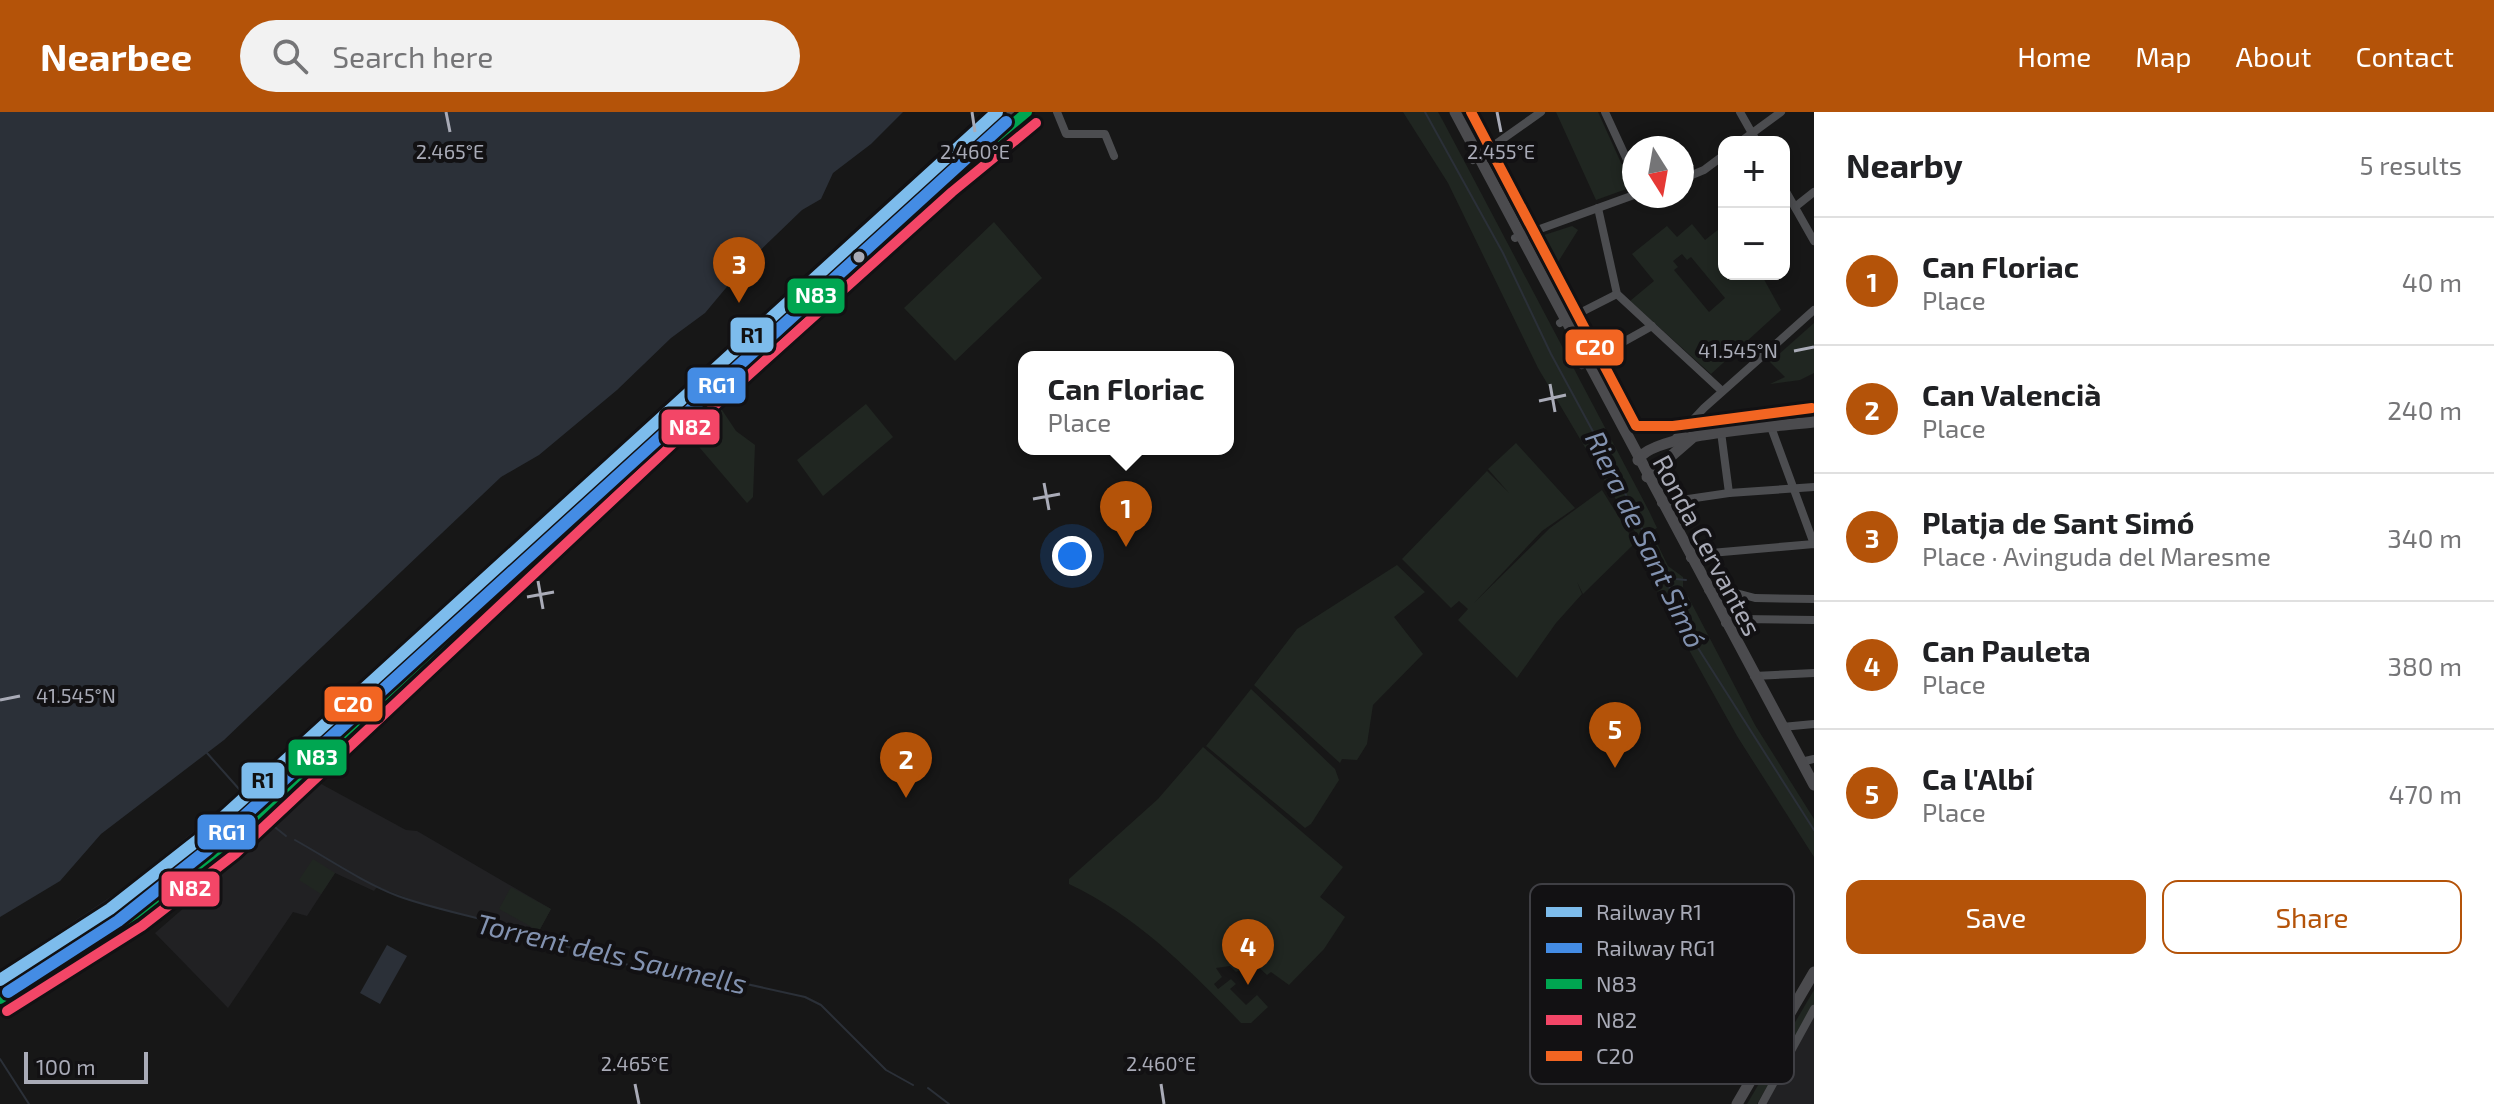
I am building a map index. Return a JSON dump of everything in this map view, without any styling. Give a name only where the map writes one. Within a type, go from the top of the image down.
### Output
[{"type":"main road","points":[[0,999],[135,914],[225,844],[552,536],[1016,112]]},
{"type":"main road","points":[[943,181],[1027,112]]},
{"type":"street","points":[[1057,112],[1066,134],[1105,134],[1114,156]]},
{"type":"street","name":"Ronda Cervantes","points":[[1455,112],[1584,364],[1814,785]]},
{"type":"street","points":[[1476,158],[1541,112]]},
{"type":"street","points":[[1605,112],[1622,149]]},
{"type":"street","points":[[1740,112],[1754,136]]},
{"type":"street","points":[[1757,136],[1781,112]]},
{"type":"street","points":[[1694,174],[1718,160]]},
{"type":"street","points":[[1795,207],[1814,192]]},
{"type":"street","points":[[1790,198],[1814,241]]},
{"type":"street","points":[[1518,237],[1622,199]]},
{"type":"street","points":[[1598,208],[1617,294],[1722,391]]},
{"type":"street","points":[[1562,322],[1617,294]]},
{"type":"street","points":[[1628,440],[1674,440],[1722,391],[1814,310]]},
{"type":"street","points":[[1584,364],[1652,326]]},
{"type":"street","points":[[1638,460],[1646,451],[1697,435],[1814,422]]},
{"type":"street","points":[[1690,558],[1699,554],[1814,544],[1771,427]]},
{"type":"street","points":[[1721,432],[1729,493]]},
{"type":"street","points":[[1647,477],[1697,435]]},
{"type":"street","points":[[1661,503],[1729,493],[1814,487]]},
{"type":"street","points":[[1708,590],[1720,588],[1755,598],[1814,599]]},
{"type":"street","points":[[1725,623],[1741,619],[1814,620]]},
{"type":"street","points":[[1753,677],[1814,673]]},
{"type":"street","points":[[1782,727],[1814,724]]},
{"type":"street","points":[[1801,762],[1814,759]]},
{"type":"street","points":[[1794,1006],[1814,972]]},
{"type":"street","points":[[1794,1046],[1814,1009]]},
{"type":"street","points":[[1737,1104],[1749,1084]]},
{"type":"street","points":[[1762,1104],[1773,1084]]},
{"type":"shaded area","points":[[0,112],[903,112],[871,144],[833,173],[821,199],[802,210],[746,264],[705,313],[671,338],[617,390],[539,455],[501,477],[224,740],[101,834],[60,881],[0,917]]},
{"type":"shaded area","points":[[986,112],[1003,112],[256,793],[152,881],[0,985],[0,970],[124,888],[226,805]]},
{"type":"shaded area","points":[[1403,112],[1438,112],[1443,121],[1649,511],[1657,528],[1651,531],[1668,566],[1683,577],[1683,587],[1755,725],[1814,819],[1814,857],[1737,736],[1684,641],[1640,558],[1637,535],[1538,368],[1448,183]]},
{"type":"shaded area","points":[[1556,112],[1598,112],[1622,165],[1622,191],[1596,200]]},
{"type":"shaded area","points":[[994,222],[1042,278],[955,361],[904,308]]},
{"type":"shaded area","points":[[1692,224],[1705,240],[1718,230],[1718,280],[1764,280],[1781,310],[1711,374],[1630,301],[1654,281],[1632,254],[1667,226],[1677,237]],"holes":[[[1682,254],[1687,260],[1691,257],[1725,298],[1709,312],[1674,270],[1678,267],[1673,261]]]},
{"type":"shaded area","points":[[1572,226],[1578,230],[1553,270],[1535,238]]},
{"type":"shaded area","points":[[1814,323],[1814,373],[1800,380],[1770,384],[1785,377],[1770,362]]},
{"type":"shaded area","points":[[714,398],[736,431],[755,445],[753,497],[747,503],[688,434],[685,425]]},
{"type":"shaded area","points":[[866,404],[893,437],[823,496],[797,460]]},
{"type":"shaded area","points":[[1516,443],[1575,508],[1542,531],[1474,603],[1550,528],[1602,490],[1635,543],[1583,594],[1577,582],[1582,594],[1556,623],[1517,678],[1458,620],[1468,609],[1459,601],[1451,608],[1402,559],[1487,471],[1509,493],[1488,469]]},
{"type":"shaded area","points":[[1397,565],[1425,592],[1394,617],[1423,654],[1373,705],[1367,744],[1357,760],[1342,759],[1340,763],[1254,685],[1297,629]]},
{"type":"shaded area","points":[[1251,689],[1335,769],[1339,780],[1311,824],[1305,828],[1206,746]]},
{"type":"shaded area","points":[[1203,747],[1343,867],[1320,897],[1345,917],[1324,949],[1289,985],[1271,972],[1267,975],[1256,965],[1251,970],[1250,965],[1236,972],[1230,966],[1216,968],[1222,977],[1214,984],[1218,989],[1231,979],[1236,984],[1230,989],[1246,1005],[1257,995],[1268,1007],[1251,1023],[1241,1023],[1182,964],[1140,928],[1069,884],[1069,879],[1158,799]]},
{"type":"shaded area","points":[[312,779],[406,830],[417,831],[551,909],[539,931],[434,908],[377,887],[374,891],[335,873],[307,916],[293,912],[228,1008],[155,933],[232,866],[227,860]]},
{"type":"shaded area","points":[[313,859],[335,873],[321,894],[299,880]]},
{"type":"shaded area","points":[[511,887],[551,909],[539,931],[499,909]]},
{"type":"shaded area","points":[[387,945],[407,956],[380,1004],[360,993]]},
{"type":"shaded area","points":[[1814,990],[1814,1005],[1794,1040],[1794,1024]]},
{"type":"shaded area","points":[[1814,1009],[1814,1104],[1762,1104],[1773,1084],[1794,1084],[1794,1046]]},
{"type":"shaded area","points":[[1759,1084],[1769,1084],[1757,1104],[1747,1104]]},
{"type":"waterway","name":"Riera de Sant Simó","points":[[1425,112],[1503,253],[1551,354],[1616,474],[1698,648],[1814,830]]},
{"type":"waterway","points":[[1658,562],[1676,579],[1686,580]]},
{"type":"waterway","points":[[207,753],[239,789]]},
{"type":"waterway","name":"Torrent dels Saumells","points":[[266,820],[286,836]]},
{"type":"waterway","name":"Torrent dels Saumells","points":[[295,840],[372,884],[413,901],[507,926],[636,967],[706,975],[805,997],[821,1005],[886,1070],[913,1085]]},
{"type":"waterway","points":[[0,1059],[29,1104]]},
{"type":"waterway","name":"Torrent dels Saumells","points":[[928,1088],[949,1104]]},
{"type":"rail line","name":"R1","points":[[0,980],[110,909],[198,840],[997,112]]},
{"type":"rail line","name":"RG1","points":[[8,992],[118,921],[207,850],[1006,122]]},
{"type":"transit line","name":"C20","points":[[0,982],[127,903],[216,833],[554,515],[995,112]]},
{"type":"transit line","name":"N83","points":[[0,999],[135,914],[225,844],[675,423],[943,181],[1027,112]]},
{"type":"transit line","name":"C20","points":[[1471,112],[1636,426],[1673,426],[1812,408]]},
{"type":"transit line","name":"N82","points":[[7,1011],[142,926],[235,854],[684,433],[952,192],[1036,123]]},
{"type":"place","name":"Platja de Sant Simó","points":[[739,303]]},
{"type":"place","name":"Can Floriac","points":[[1126,547]]},
{"type":"place","name":"Ca l'Albí","points":[[1615,768]]},
{"type":"place","name":"Can Valencià","points":[[906,798]]},
{"type":"place","name":"Can Pauleta","points":[[1248,985]]}]
